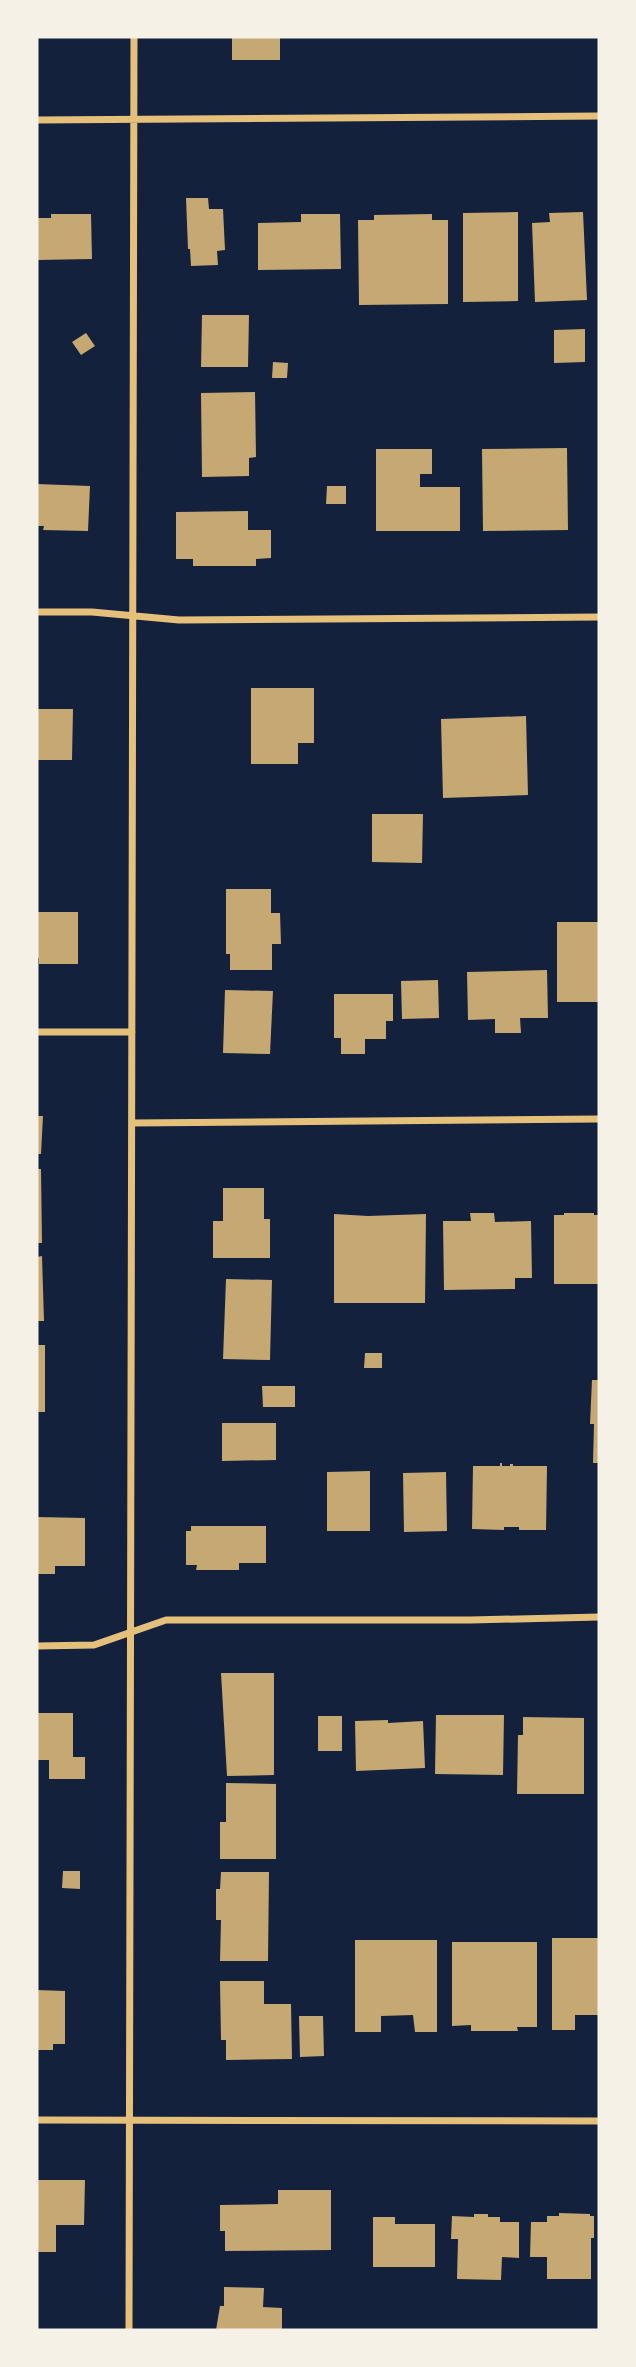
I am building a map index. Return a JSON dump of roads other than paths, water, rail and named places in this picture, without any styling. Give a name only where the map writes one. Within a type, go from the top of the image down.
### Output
[{"type":"street","points":[[129,2330],[134,37]]},
{"type":"street","points":[[37,120],[599,116]]},
{"type":"street","points":[[37,612],[92,612],[178,620],[599,617]]},
{"type":"street","points":[[37,1032],[132,1032]]},
{"type":"street","points":[[132,1123],[599,1119]]},
{"type":"street","points":[[37,1646],[94,1645],[166,1620],[471,1620],[599,1617]]},
{"type":"street","points":[[37,2120],[599,2120]]}]
